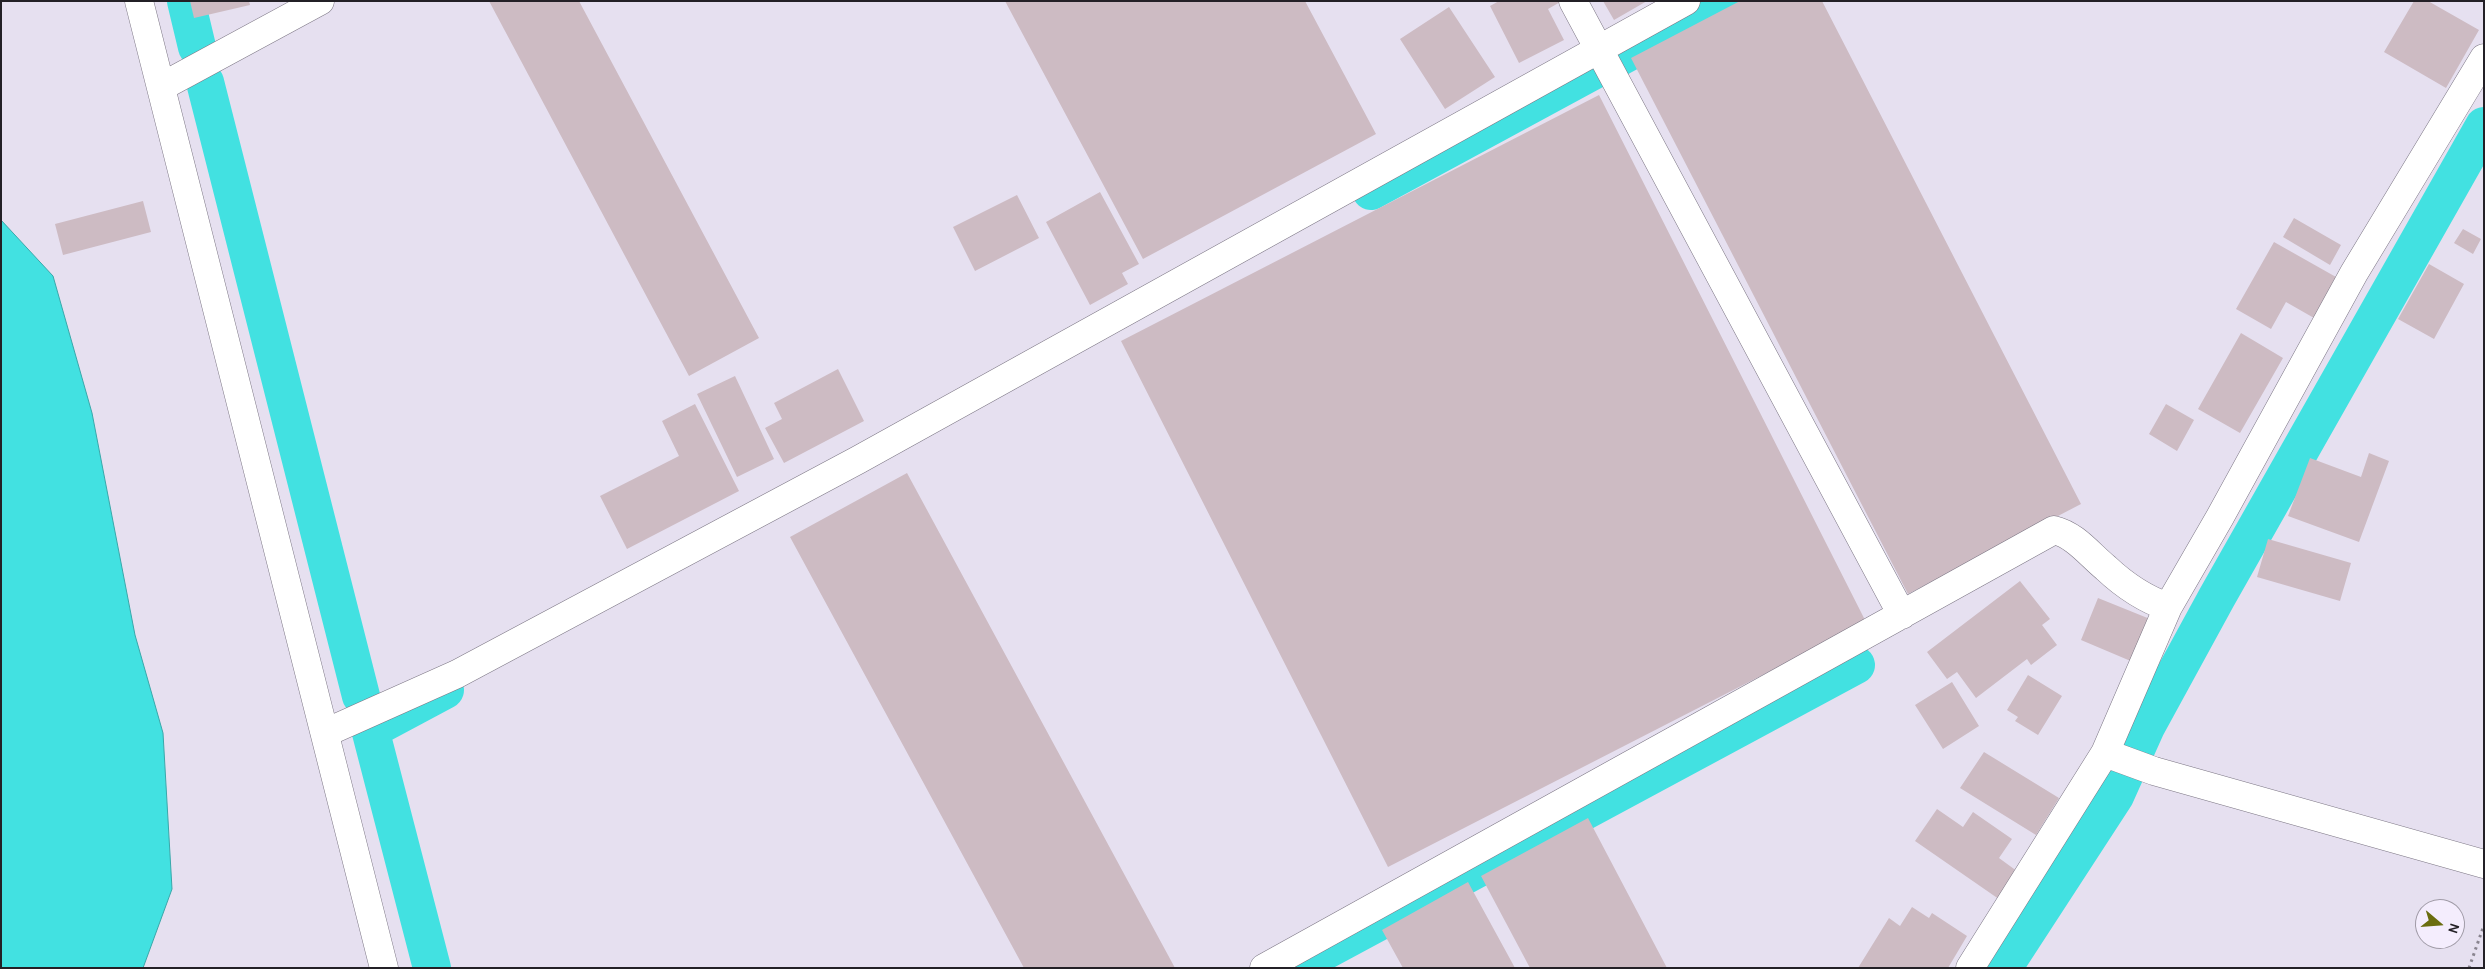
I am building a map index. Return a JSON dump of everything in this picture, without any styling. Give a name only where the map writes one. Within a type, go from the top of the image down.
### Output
[{"type":"street","points":[[139,1],[384,968]]},
{"type":"street","points":[[161,87],[320,1]]},
{"type":"street","points":[[1573,1],[1902,615]]},
{"type":"street","points":[[325,733],[457,674],[858,460],[1686,1]]},
{"type":"street","points":[[1970,968],[2110,755],[2168,607],[2220,517],[2354,273],[2484,58]]},
{"type":"street","points":[[1264,968],[2054,530],[2067,533],[2107,570],[2148,600],[2168,607]]},
{"type":"street","points":[[2110,755],[2154,771],[2484,864]]},
{"type":"path","points":[[2469,968],[2484,925]]},
{"type":"water","points":[[1,220],[53,276],[92,413],[135,635],[163,733],[172,889],[143,968],[1,968]]},
{"type":"building","points":[[190,1],[249,1],[250,5],[194,18]]},
{"type":"building","points":[[489,1],[579,1],[759,338],[689,376]]},
{"type":"building","points":[[1005,1],[1305,1],[1376,134],[1143,259]]},
{"type":"building","points":[[1499,1],[1562,1],[1548,9],[1564,40],[1519,63],[1490,6]]},
{"type":"building","points":[[1603,1],[1647,1],[1614,20]]},
{"type":"building","points":[[1740,1],[1822,1],[2081,504],[1908,594],[1631,58]]},
{"type":"building","points":[[2414,1],[2428,1],[2479,30],[2446,88],[2384,52]]},
{"type":"building","points":[[1449,7],[1495,77],[1445,109],[1400,39]]},
{"type":"building","points":[[1599,95],[1866,622],[1388,867],[1121,341]]},
{"type":"building","points":[[1100,192],[1139,264],[1122,273],[1128,284],[1090,305],[1046,222]]},
{"type":"building","points":[[1017,195],[1039,238],[975,271],[953,227]]},
{"type":"building","points":[[143,201],[151,232],[63,255],[55,224]]},
{"type":"building","points":[[2294,218],[2341,245],[2330,265],[2283,237]]},
{"type":"building","points":[[2463,229],[2481,239],[2473,254],[2454,243]]},
{"type":"building","points":[[2274,242],[2336,277],[2314,318],[2286,302],[2271,329],[2236,309]]},
{"type":"building","points":[[2429,264],[2464,284],[2434,339],[2398,319]]},
{"type":"building","points":[[2241,333],[2283,358],[2240,433],[2198,409]]},
{"type":"building","points":[[838,369],[864,421],[784,463],[765,428],[782,419],[774,403]]},
{"type":"building","points":[[735,376],[774,459],[737,477],[697,394]]},
{"type":"building","points":[[695,404],[739,491],[627,549],[600,496],[679,456],[662,421]]},
{"type":"building","points":[[2166,404],[2194,420],[2177,451],[2149,434]]},
{"type":"building","points":[[2369,453],[2389,461],[2359,542],[2288,516],[2310,458],[2361,477]]},
{"type":"building","points":[[907,473],[1175,968],[1024,968],[790,537]]},
{"type":"building","points":[[2268,539],[2351,563],[2340,601],[2257,577]]},
{"type":"building","points":[[2020,581],[2050,619],[2042,625],[2057,645],[2031,665],[2027,659],[1976,698],[1957,672],[1947,679],[1927,652]]},
{"type":"building","points":[[2098,598],[2150,619],[2133,662],[2081,640]]},
{"type":"building","points":[[2028,675],[2062,696],[2038,735],[2015,721],[2018,717],[2007,710]]},
{"type":"building","points":[[1952,682],[1979,726],[1943,749],[1915,705]]},
{"type":"building","points":[[1984,752],[2059,798],[2036,835],[1960,788]]},
{"type":"building","points":[[1937,809],[1963,827],[1973,812],[2012,839],[1999,858],[2025,877],[2006,904],[1915,841]]},
{"type":"building","points":[[1588,818],[1667,968],[1530,968],[1481,876]]},
{"type":"building","points":[[1468,882],[1515,968],[1403,968],[1382,930]]},
{"type":"building","points":[[1912,907],[1929,918],[1932,913],[1967,936],[1948,968],[1858,968],[1889,918],[1900,926]]},
{"type":"waterway","points":[[186,1],[197,47]]},
{"type":"waterway","points":[[1616,59],[1723,1]]},
{"type":"waterway","points":[[1371,191],[1600,67]]},
{"type":"waterway","points":[[205,82],[361,696]]},
{"type":"waterway","points":[[2003,968],[2115,796],[2146,727],[2217,597],[2484,126]]},
{"type":"waterway","points":[[1293,968],[1856,665]]},
{"type":"waterway","points":[[372,729],[445,690]]},
{"type":"waterway","points":[[369,725],[432,968]]}]
